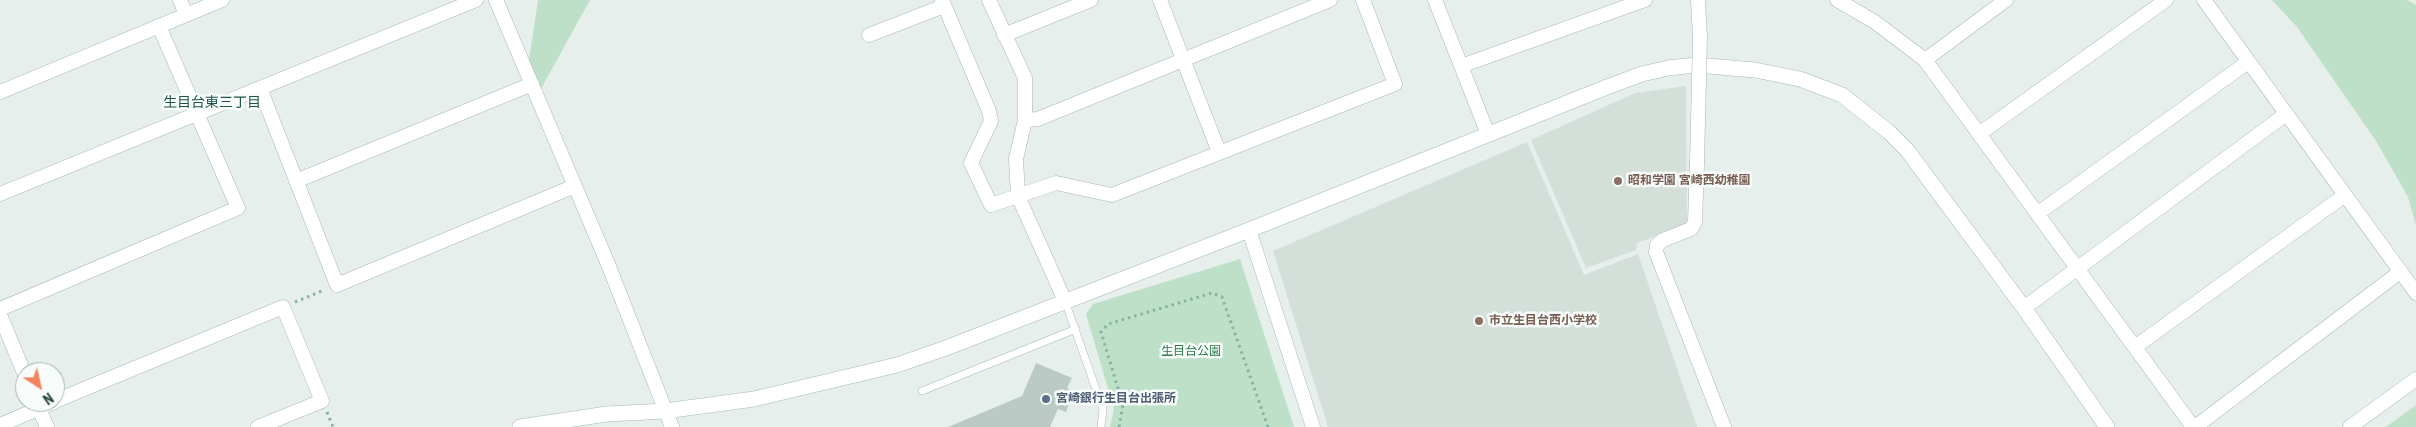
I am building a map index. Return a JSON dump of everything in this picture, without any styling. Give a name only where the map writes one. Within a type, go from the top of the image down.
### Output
[{"type":"street","points":[[180,0],[186,15]]},
{"type":"street","points":[[0,92],[222,0]]},
{"type":"street","points":[[0,194],[476,0]]},
{"type":"street","points":[[496,0],[608,264],[672,427]]},
{"type":"street","points":[[989,0],[1025,78],[1025,120],[1016,159],[1018,196],[1065,301]]},
{"type":"street","points":[[1004,36],[1091,0]]},
{"type":"street","points":[[1160,0],[1219,152]]},
{"type":"street","points":[[1025,120],[1038,118],[1184,61],[1330,0]]},
{"type":"street","points":[[869,34],[943,3],[989,111],[991,121],[971,163],[991,205],[1056,183],[1112,194],[1395,84],[1363,0]]},
{"type":"street","points":[[1435,0],[1488,134]]},
{"type":"street","points":[[1461,66],[1645,0]]},
{"type":"street","points":[[1698,0],[1700,37],[1694,222],[1691,229],[1663,240],[1656,245],[1656,252],[1724,427]]},
{"type":"street","points":[[1925,60],[2006,0]]},
{"type":"street","points":[[1979,134],[2166,0]]},
{"type":"street","points":[[2204,0],[2416,293]]},
{"type":"street","points":[[1846,2],[1925,60],[2194,427],[2400,272]]},
{"type":"street","points":[[0,310],[238,208],[159,26]]},
{"type":"street","points":[[2038,214],[2248,62]]},
{"type":"street","points":[[520,427],[608,414],[665,411],[754,399],[897,365],[946,348],[1250,230],[1607,87],[1642,74],[1668,68],[1696,65],[1755,70],[1800,79],[1842,95],[1889,132],[1906,150],[2024,308],[2107,427]]},
{"type":"street","points":[[296,181],[532,84]]},
{"type":"street","points":[[260,88],[337,284],[575,186]]},
{"type":"street","points":[[2024,308],[2286,114]]},
{"type":"street","points":[[2135,347],[2345,195]]},
{"type":"street","points":[[1250,230],[1313,427]]},
{"type":"street","points":[[65,397],[283,307],[322,401],[258,427]]},
{"type":"street","points":[[0,315],[20,362]]},
{"type":"street","points":[[2350,427],[2416,379]]},
{"type":"street","points":[[0,425],[25,412]]},
{"type":"street","points":[[41,412],[47,427]]},
{"type":"lane","points":[[1065,301],[1103,410],[1101,427]]},
{"type":"lane","points":[[922,392],[1076,329]]},
{"type":"path","points":[[283,307],[337,284]]},
{"type":"path","points":[[1119,427],[1123,405],[1101,332],[1108,324],[1212,293],[1222,296],[1268,427]]},
{"type":"path","points":[[332,421],[333,427]]},
{"type":"shaded area","name":"昭和学園 宮崎西幼稚園","points":[[1686,86],[1687,222],[1684,226],[1637,243],[1636,250],[1586,268],[1531,140],[1635,93]]},
{"type":"shaded area","name":"市立生目台西小学校","points":[[1527,142],[1584,275],[1638,254],[1697,427],[1328,427],[1273,251]]},
{"type":"green space","points":[[538,0],[590,0],[537,96],[527,73]]},
{"type":"green space","points":[[2272,0],[2407,0],[2416,5],[2416,225],[2408,197],[2376,141],[2297,27]]},
{"type":"green space","name":"生目台公園","points":[[1240,259],[1294,427],[1110,427],[1114,409],[1086,314],[1093,304]]},
{"type":"green space","points":[[2416,405],[2416,427],[2386,427]]},
{"type":"building","name":"宮崎銀行生目台出張所","points":[[1036,363],[1072,378],[1067,388],[1074,391],[1066,412],[1058,409],[1050,427],[948,427],[1022,396]]},
{"type":"place","name":"昭和学園 宮崎西幼稚園","points":[[1618,181]]},
{"type":"place","name":"市立生目台西小学校","points":[[1479,321]]},
{"type":"place","name":"宮崎銀行生目台出張所","points":[[1046,399]]},
{"type":"district","name":"生目台東三丁目","points":[[212,103]]}]
